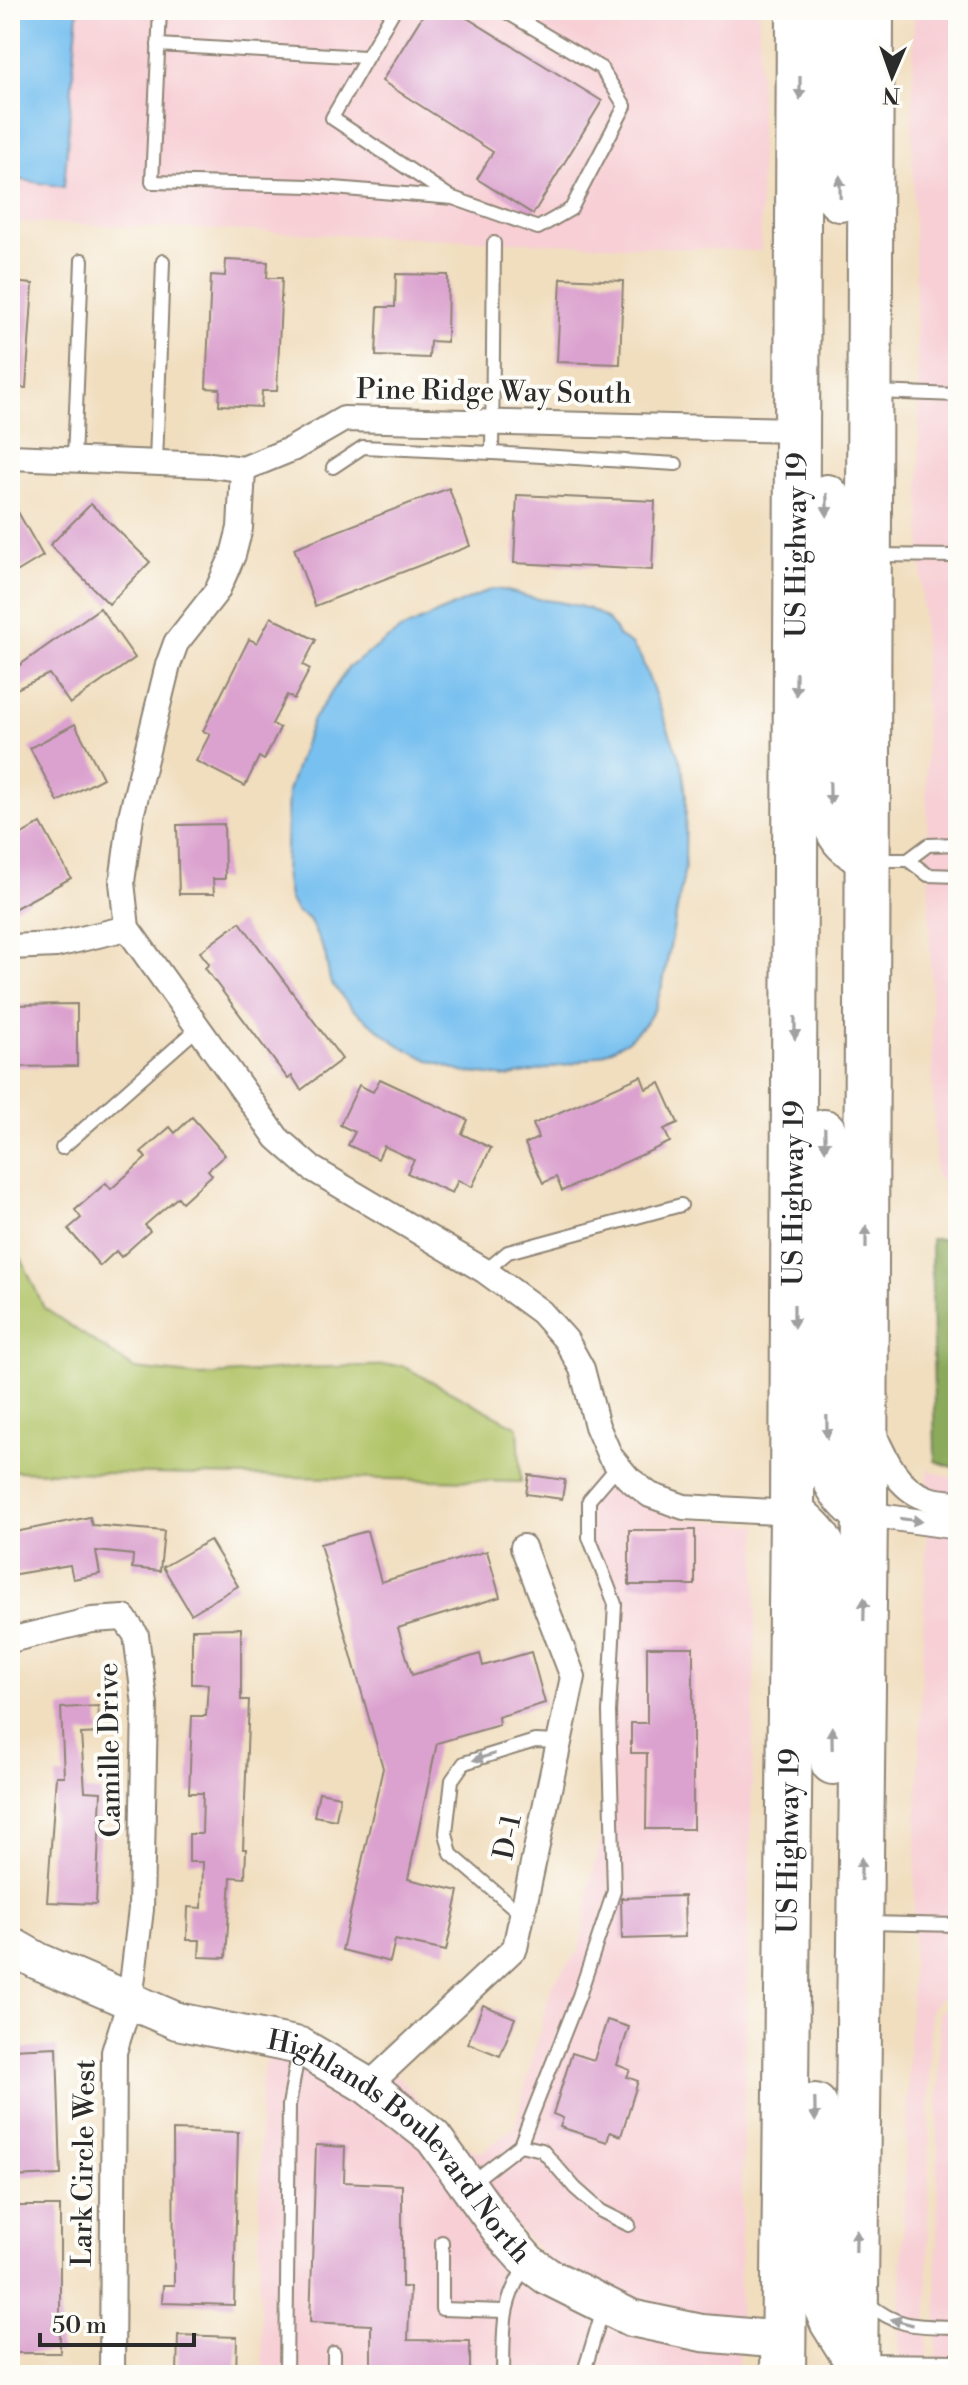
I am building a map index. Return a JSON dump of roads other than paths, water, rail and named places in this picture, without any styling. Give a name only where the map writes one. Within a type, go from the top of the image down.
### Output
[{"type":"highway","name":"US Highway 19","points":[[783,2358],[792,1513],[800,324],[799,10]]},
{"type":"highway","points":[[837,10],[841,266],[868,383]]},
{"type":"highway","points":[[856,2367],[865,1394],[888,860],[868,555],[871,10]]},
{"type":"highway","points":[[800,324],[825,352],[831,809],[835,828],[845,843],[888,860]]},
{"type":"highway","points":[[796,869],[823,981],[827,1460],[836,1485],[865,1514]]},
{"type":"highway","points":[[792,1513],[815,1533],[827,1553],[830,1574],[831,1951],[858,2065]]},
{"type":"highway","points":[[790,1782],[815,1906],[818,2288],[856,2367]]},
{"type":"street","name":"Pine Ridge Way South","points":[[10,457],[243,469],[292,449],[344,419],[493,420],[797,430]]},
{"type":"street","points":[[243,469],[240,528],[233,555],[217,591],[176,643],[168,665],[131,816],[122,882],[127,928],[277,1138],[311,1168],[485,1271],[541,1312],[566,1340],[582,1369],[597,1426],[610,1456],[650,1495],[684,1507],[792,1513]]},
{"type":"street","points":[[10,947],[56,945],[127,928]]},
{"type":"street","points":[[865,1394],[872,1429],[885,1459],[907,1488],[926,1498],[958,1503]]},
{"type":"street","points":[[865,1514],[958,1527]]},
{"type":"street","name":"D-1","points":[[368,2086],[515,1948],[573,1677],[523,1547]]},
{"type":"street","name":"Camille Drive","points":[[10,1640],[92,1620],[124,1618],[136,1635],[144,1721],[141,1909],[130,2001]]},
{"type":"street","name":"Highlands Boulevard North","points":[[10,1945],[38,1961],[177,2021],[300,2046],[368,2086],[433,2137],[503,2234],[528,2262],[547,2276],[631,2318],[702,2333],[783,2358]]},
{"type":"street","name":"Lark Circle West","points":[[112,2375],[114,2052],[130,2001]]},
{"type":"lane","points":[[160,10],[152,182],[310,186],[453,198]]},
{"type":"lane","points":[[394,10],[332,118],[453,198],[538,228],[571,209],[625,106],[601,68],[503,10]]},
{"type":"lane","points":[[158,45],[365,57]]},
{"type":"lane","points":[[492,453],[494,243]]},
{"type":"lane","points":[[74,460],[82,260]]},
{"type":"lane","points":[[156,463],[163,261]]},
{"type":"lane","points":[[868,383],[958,395]]},
{"type":"lane","points":[[333,467],[363,447],[676,464]]},
{"type":"lane","points":[[868,555],[958,556]]},
{"type":"lane","points":[[888,860],[928,845],[958,844]]},
{"type":"lane","points":[[888,860],[928,875],[958,876]]},
{"type":"lane","points":[[62,1148],[198,1028]]},
{"type":"lane","points":[[485,1271],[508,1252],[681,1205]]},
{"type":"lane","points":[[469,2185],[520,2145],[579,1996],[614,1891],[609,1712],[615,1604],[589,1537],[589,1500],[618,1466]]},
{"type":"lane","points":[[522,1915],[451,1854],[446,1833],[452,1780],[464,1763],[535,1741],[559,1742]]},
{"type":"lane","points":[[860,1923],[958,1925]]},
{"type":"lane","points":[[286,2375],[289,2105],[300,2046]]},
{"type":"lane","points":[[520,2145],[542,2150],[575,2188],[601,2211],[629,2225]]},
{"type":"lane","points":[[442,2242],[442,2309],[504,2311]]},
{"type":"lane","points":[[503,2375],[504,2311],[514,2282],[528,2262]]},
{"type":"lane","points":[[855,2292],[895,2322],[958,2327]]},
{"type":"lane","points":[[583,2375],[605,2304]]},
{"type":"lane","points":[[334,2353],[334,2375]]},
{"type":"lane","points":[[856,2367],[958,2361]]},
{"type":"water","points":[[10,10],[78,10],[64,187],[10,178]]},
{"type":"water","points":[[492,589],[580,606],[603,617],[618,636],[632,645],[641,658],[682,765],[686,794],[685,868],[663,983],[655,1008],[646,1023],[627,1041],[603,1054],[507,1077],[462,1072],[429,1060],[400,1046],[351,1008],[330,981],[325,953],[309,919],[296,911],[289,898],[285,873],[288,791],[312,721],[348,668],[400,630]]}]
